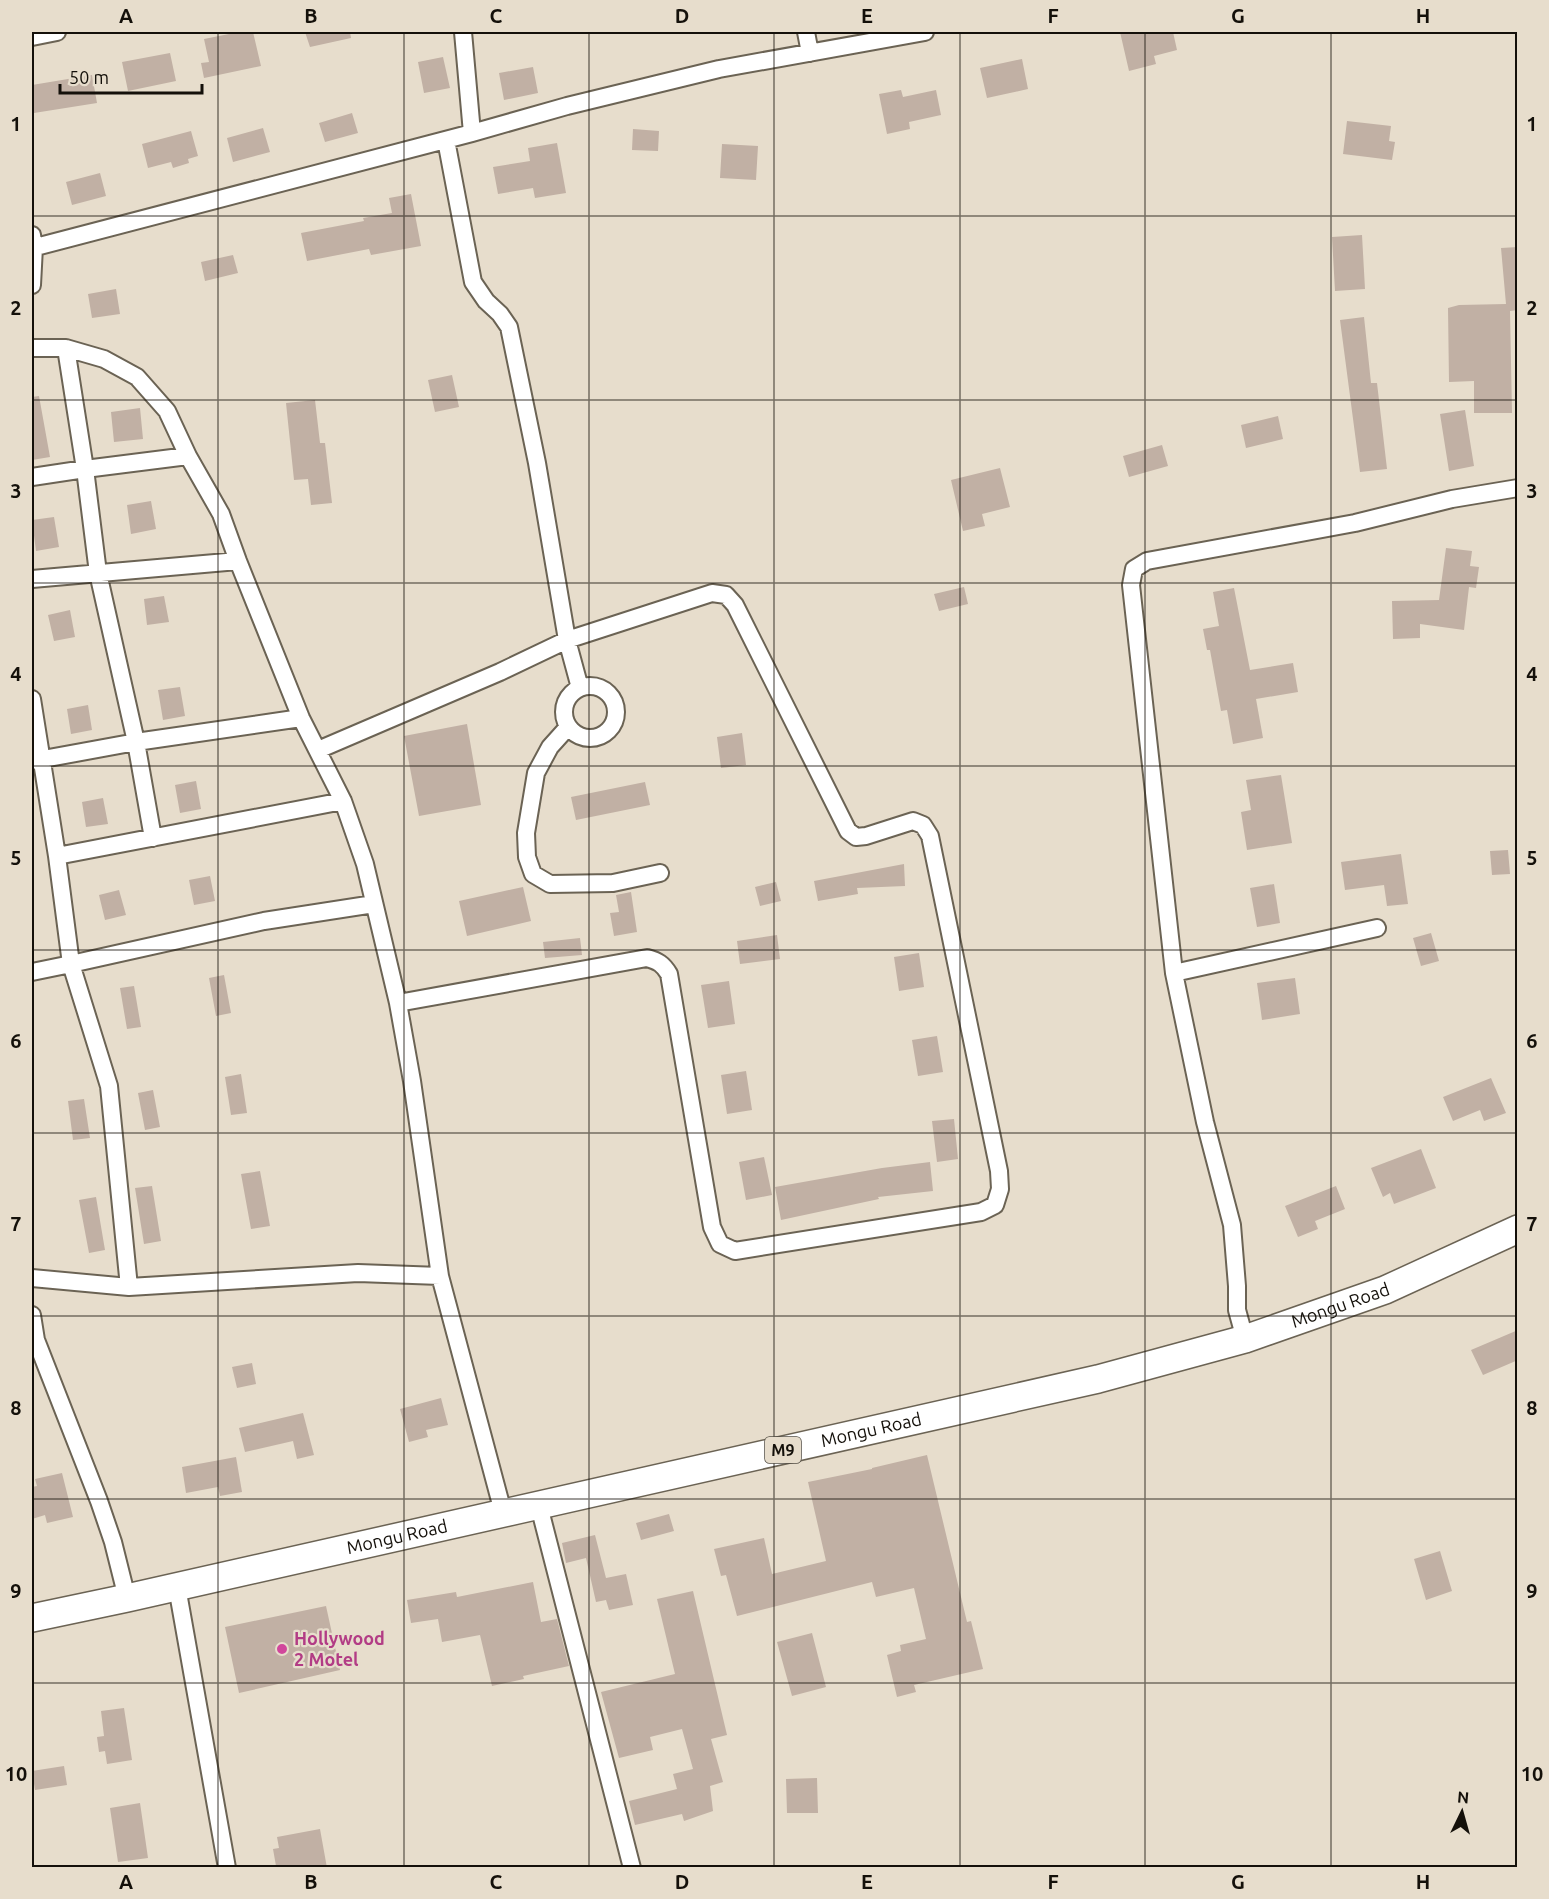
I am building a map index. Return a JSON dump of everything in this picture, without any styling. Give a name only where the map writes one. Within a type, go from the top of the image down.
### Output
[{"type":"main road","name":"Mongu Road","points":[[32,1618],[1098,1379],[1245,1339],[1385,1290],[1518,1229]]},
{"type":"street","points":[[32,38],[57,32]]},
{"type":"street","points":[[463,32],[472,134]]},
{"type":"street","points":[[806,32],[810,53]]},
{"type":"street","points":[[32,285],[32,243],[472,134],[567,106],[708,71],[925,32]]},
{"type":"street","points":[[446,140],[473,282],[509,327],[515,348],[567,640],[580,688]]},
{"type":"street","points":[[32,348],[66,348],[104,359],[138,377],[167,411],[188,456],[221,514],[301,718],[343,801],[365,864],[398,1003],[412,1081],[440,1276],[503,1512]]},
{"type":"street","points":[[66,348],[98,573],[136,742],[153,838]]},
{"type":"street","points":[[32,477],[188,456]]},
{"type":"street","points":[[1245,1339],[1237,1310],[1232,1225],[1205,1122],[1174,973],[1131,585],[1134,569],[1147,561],[1355,524],[1452,499],[1518,488]]},
{"type":"street","points":[[32,579],[238,561]]},
{"type":"street","points":[[318,750],[500,672],[567,640],[712,593],[726,595],[735,605],[848,831],[856,837],[866,836],[913,821],[923,825],[930,836],[999,1171],[1000,1190],[995,1204],[981,1212],[735,1251],[720,1244],[712,1227],[669,974],[657,960],[647,958],[398,1003]]},
{"type":"street","points":[[591,686],[602,688],[616,704],[617,715],[614,725],[607,733],[597,738],[586,739],[576,735],[568,727],[564,716],[565,704],[571,694],[580,688],[591,686]]},
{"type":"street","points":[[32,699],[36,760],[57,856],[71,964],[109,1086],[129,1287]]},
{"type":"street","points":[[36,760],[136,742],[301,718]]},
{"type":"street","points":[[568,727],[550,747],[536,773],[526,833],[527,856],[533,874],[550,884],[613,883],[660,873]]},
{"type":"street","points":[[57,856],[343,801]]},
{"type":"street","points":[[32,972],[264,921],[374,904]]},
{"type":"street","points":[[1174,973],[1377,928]]},
{"type":"street","points":[[32,1278],[129,1287],[358,1274],[440,1276]]},
{"type":"street","points":[[32,1315],[34,1339],[99,1501],[128,1598]]},
{"type":"street","points":[[539,1506],[632,1868]]},
{"type":"street","points":[[177,1587],[227,1868]]},
{"type":"building","points":[[239,32],[253,32],[261,66],[204,78],[201,63],[209,62],[204,39]]},
{"type":"building","points":[[305,32],[350,32],[351,38],[310,47]]},
{"type":"building","points":[[1120,32],[1173,32],[1177,50],[1154,56],[1156,64],[1129,71]]},
{"type":"building","points":[[170,53],[176,81],[128,91],[122,62]]},
{"type":"building","points":[[443,57],[450,88],[424,93],[418,62]]},
{"type":"building","points":[[1022,59],[1028,89],[987,98],[980,68]]},
{"type":"building","points":[[533,67],[538,93],[504,100],[499,73]]},
{"type":"building","points":[[92,75],[97,103],[34,113],[32,85]]},
{"type":"building","points":[[901,90],[903,97],[936,90],[941,115],[909,122],[910,129],[887,134],[879,94]]},
{"type":"building","points":[[352,113],[358,133],[325,142],[319,123]]},
{"type":"building","points":[[1347,121],[1391,126],[1389,141],[1395,142],[1392,160],[1343,154]]},
{"type":"building","points":[[263,128],[270,152],[233,162],[227,138]]},
{"type":"building","points":[[633,129],[659,131],[658,151],[632,150]]},
{"type":"building","points":[[191,131],[198,156],[188,159],[189,163],[173,168],[171,162],[148,168],[142,144]]},
{"type":"building","points":[[557,143],[566,193],[535,198],[533,188],[498,194],[493,167],[530,161],[528,148]]},
{"type":"building","points":[[722,144],[758,146],[756,180],[720,178]]},
{"type":"building","points":[[100,173],[106,196],[72,205],[66,182]]},
{"type":"building","points":[[411,194],[421,246],[371,255],[369,249],[307,261],[301,233],[364,221],[363,218],[392,213],[389,198]]},
{"type":"building","points":[[1362,235],[1365,289],[1335,291],[1332,237]]},
{"type":"building","points":[[1518,247],[1518,310],[1510,311],[1512,413],[1474,413],[1474,381],[1449,382],[1448,308],[1459,305],[1506,304],[1501,248]]},
{"type":"building","points":[[233,255],[238,273],[205,281],[201,262]]},
{"type":"building","points":[[116,289],[120,314],[92,318],[88,294]]},
{"type":"building","points":[[1364,317],[1371,383],[1377,383],[1387,469],[1360,472],[1340,320]]},
{"type":"building","points":[[452,375],[459,407],[435,412],[428,380]]},
{"type":"building","points":[[39,396],[50,457],[32,460],[32,397]]},
{"type":"building","points":[[315,400],[320,443],[325,443],[332,503],[311,505],[308,479],[294,480],[286,403]]},
{"type":"building","points":[[140,408],[143,439],[114,442],[111,412]]},
{"type":"building","points":[[1465,410],[1474,466],[1449,471],[1440,414]]},
{"type":"building","points":[[1278,416],[1283,439],[1246,448],[1241,425]]},
{"type":"building","points":[[1162,445],[1168,466],[1129,477],[1123,456]]},
{"type":"building","points":[[1000,468],[1010,507],[982,514],[985,526],[963,531],[951,480]]},
{"type":"building","points":[[151,501],[156,529],[131,534],[127,505]]},
{"type":"building","points":[[54,517],[59,547],[36,551],[32,520]]},
{"type":"building","points":[[1446,548],[1472,551],[1470,566],[1479,567],[1476,588],[1469,587],[1464,630],[1420,624],[1420,638],[1393,639],[1392,601],[1439,600]]},
{"type":"building","points":[[964,587],[968,604],[939,611],[934,594]]},
{"type":"building","points":[[1234,588],[1250,670],[1293,663],[1298,692],[1256,699],[1263,738],[1233,744],[1227,710],[1221,711],[1210,650],[1207,650],[1203,629],[1219,626],[1213,592]]},
{"type":"building","points":[[164,596],[169,622],[147,625],[144,599]]},
{"type":"building","points":[[70,610],[75,637],[54,641],[48,615]]},
{"type":"building","points":[[180,687],[185,716],[163,720],[158,690]]},
{"type":"building","points":[[88,705],[92,730],[71,734],[67,709]]},
{"type":"building","points":[[467,724],[481,805],[419,816],[404,736]]},
{"type":"building","points":[[742,733],[746,765],[721,768],[717,737]]},
{"type":"building","points":[[1281,775],[1292,843],[1247,850],[1241,812],[1251,810],[1246,780]]},
{"type":"building","points":[[196,781],[201,809],[180,813],[175,785]]},
{"type":"building","points":[[645,782],[650,805],[576,820],[571,797]]},
{"type":"building","points":[[103,798],[108,824],[86,827],[82,802]]},
{"type":"building","points":[[1508,850],[1510,874],[1492,875],[1490,851]]},
{"type":"building","points":[[1401,854],[1408,904],[1387,906],[1384,885],[1345,890],[1341,862]]},
{"type":"building","points":[[904,864],[905,886],[857,888],[858,894],[818,901],[814,881]]},
{"type":"building","points":[[210,876],[215,901],[194,905],[189,880]]},
{"type":"building","points":[[776,882],[781,901],[760,906],[755,887]]},
{"type":"building","points":[[1274,884],[1280,923],[1257,927],[1250,888]]},
{"type":"building","points":[[523,887],[531,921],[467,936],[459,901]]},
{"type":"building","points":[[119,890],[126,915],[105,920],[99,895]]},
{"type":"building","points":[[631,892],[637,932],[614,936],[610,913],[619,912],[616,895]]},
{"type":"building","points":[[1431,933],[1439,961],[1421,966],[1413,938]]},
{"type":"building","points":[[777,935],[780,959],[740,964],[737,941]]},
{"type":"building","points":[[580,938],[582,955],[545,958],[543,942]]},
{"type":"building","points":[[919,953],[924,987],[899,991],[894,957]]},
{"type":"building","points":[[224,975],[231,1013],[216,1016],[209,978]]},
{"type":"building","points":[[1295,978],[1300,1014],[1262,1020],[1257,983]]},
{"type":"building","points":[[729,981],[735,1024],[708,1028],[701,985]]},
{"type":"building","points":[[134,986],[141,1027],[127,1029],[120,988]]},
{"type":"building","points":[[937,1036],[943,1072],[918,1076],[912,1040]]},
{"type":"building","points":[[746,1071],[752,1110],[727,1114],[721,1075]]},
{"type":"building","points":[[241,1074],[247,1113],[231,1115],[225,1077]]},
{"type":"building","points":[[1491,1078],[1506,1113],[1484,1121],[1480,1110],[1453,1121],[1443,1097]]},
{"type":"building","points":[[153,1090],[160,1127],[145,1130],[138,1093]]},
{"type":"building","points":[[84,1099],[90,1138],[73,1140],[68,1101]]},
{"type":"building","points":[[954,1119],[958,1159],[937,1162],[932,1121]]},
{"type":"building","points":[[1421,1149],[1436,1188],[1394,1204],[1390,1193],[1383,1197],[1371,1168]]},
{"type":"building","points":[[764,1157],[772,1195],[746,1200],[739,1162]]},
{"type":"building","points":[[930,1162],[933,1191],[878,1197],[879,1199],[781,1220],[775,1187]]},
{"type":"building","points":[[260,1171],[270,1226],[251,1229],[241,1174]]},
{"type":"building","points":[[152,1186],[161,1241],[144,1244],[135,1188]]},
{"type":"building","points":[[1336,1186],[1345,1209],[1315,1221],[1318,1229],[1298,1237],[1285,1206]]},
{"type":"building","points":[[96,1197],[105,1250],[89,1253],[79,1200]]},
{"type":"building","points":[[1518,1330],[1518,1360],[1483,1375],[1471,1350]]},
{"type":"building","points":[[252,1363],[256,1384],[237,1388],[232,1367]]},
{"type":"building","points":[[441,1398],[448,1425],[426,1430],[428,1437],[409,1442],[400,1409]]},
{"type":"building","points":[[303,1413],[314,1455],[297,1459],[293,1441],[245,1452],[239,1428]]},
{"type":"building","points":[[927,1455],[967,1622],[971,1621],[983,1669],[914,1685],[916,1692],[897,1697],[887,1655],[901,1651],[900,1645],[926,1639],[914,1588],[876,1597],[872,1582],[737,1616],[726,1575],[721,1576],[714,1549],[764,1538],[772,1574],[826,1561],[808,1482]]},
{"type":"building","points":[[236,1457],[242,1492],[220,1496],[218,1487],[186,1493],[182,1467]]},
{"type":"building","points":[[62,1473],[73,1517],[47,1523],[45,1515],[32,1519],[32,1487],[37,1486],[35,1479]]},
{"type":"building","points":[[669,1514],[674,1531],[641,1540],[636,1523]]},
{"type":"building","points":[[595,1535],[606,1578],[626,1574],[633,1605],[609,1610],[606,1600],[596,1602],[586,1558],[566,1563],[562,1543]]},
{"type":"building","points":[[1440,1551],[1452,1591],[1426,1600],[1414,1559]]},
{"type":"building","points":[[533,1582],[541,1622],[557,1619],[569,1666],[523,1676],[524,1679],[492,1686],[480,1635],[442,1642],[438,1619],[411,1623],[407,1600],[456,1592],[457,1597]]},
{"type":"building","points":[[693,1591],[727,1735],[711,1739],[723,1782],[710,1786],[713,1811],[684,1821],[682,1814],[635,1825],[629,1801],[677,1789],[673,1774],[693,1769],[682,1729],[650,1737],[653,1750],[619,1758],[601,1692],[675,1674],[657,1599]]},
{"type":"building","points":[[326,1606],[340,1670],[239,1693],[225,1627]]},
{"type":"building","points":[[812,1633],[826,1687],[792,1696],[777,1642]]},
{"type":"building","points":[[124,1708],[132,1760],[107,1764],[105,1751],[99,1752],[97,1737],[104,1736],[101,1711]]},
{"type":"building","points":[[64,1766],[67,1785],[35,1790],[32,1771]]},
{"type":"building","points":[[817,1778],[818,1813],[787,1813],[786,1779]]},
{"type":"building","points":[[140,1803],[148,1858],[118,1862],[110,1808]]},
{"type":"building","points":[[320,1829],[327,1868],[276,1866],[273,1849],[279,1848],[277,1837]]},
{"type":"place","name":"Hollywood 2 Motel","points":[[282,1649]]}]
